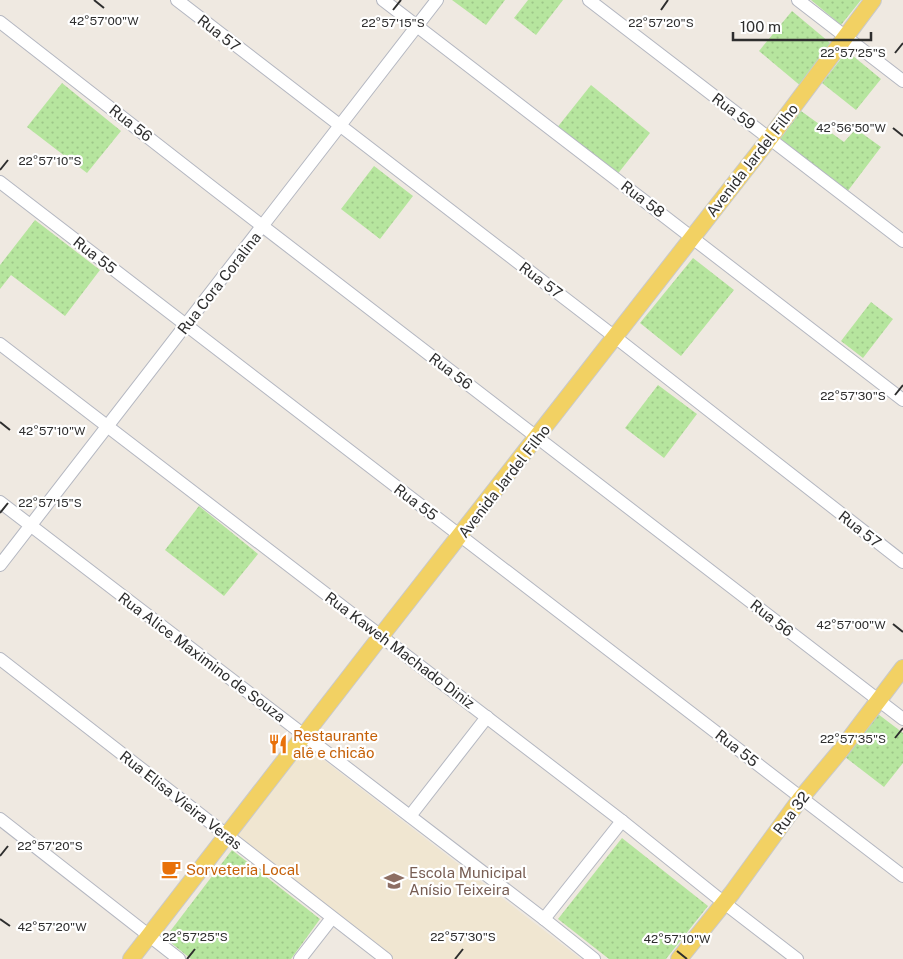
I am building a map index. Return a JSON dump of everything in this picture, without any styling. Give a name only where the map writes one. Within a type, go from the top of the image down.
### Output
[{"type":"main road","name":"Avenida Jardel Filho","points":[[132,959],[381,636],[770,138],[873,0]]},
{"type":"main road","name":"Rua 32","points":[[679,959],[737,885],[801,798],[903,668]]},
{"type":"street","name":"Rua 57","points":[[177,0],[615,337],[903,562]]},
{"type":"street","name":"Rua 58","points":[[383,0],[903,400]]},
{"type":"street","name":"Rua Cora Coralina","points":[[0,565],[437,0]]},
{"type":"street","name":"Rua 59","points":[[589,0],[903,241]]},
{"type":"street","points":[[798,0],[903,81]]},
{"type":"street","name":"Rua 56","points":[[0,22],[903,719]]},
{"type":"street","name":"Rua 55","points":[[0,182],[903,876]]},
{"type":"street","name":"Rua Kaweh Machado Diniz","points":[[0,344],[487,716],[797,959]]},
{"type":"street","name":"Rua Alice Maximino de Souza","points":[[0,502],[594,959]]},
{"type":"street","name":"Rua Elisa Vieira Veras","points":[[0,659],[386,959]]},
{"type":"street","points":[[410,816],[487,716]]},
{"type":"street","points":[[0,819],[179,959]]},
{"type":"street","points":[[544,919],[622,821]]},
{"type":"street","points":[[300,959],[332,918]]},
{"type":"shaded area","points":[[307,747],[581,959],[391,959],[228,835]]},
{"type":"green space","points":[[452,0],[505,0],[486,25]]},
{"type":"green space","points":[[528,0],[563,0],[536,35],[514,18]]},
{"type":"green space","points":[[811,0],[861,0],[841,25]]},
{"type":"green space","points":[[792,11],[835,47],[802,87],[759,51]]},
{"type":"green space","points":[[847,51],[881,79],[856,110],[822,83]]},
{"type":"green space","points":[[62,83],[121,131],[87,173],[27,127]]},
{"type":"green space","points":[[591,85],[650,133],[616,176],[556,129]]},
{"type":"green space","points":[[801,111],[844,142],[856,129],[881,147],[847,192],[780,139]]},
{"type":"green space","points":[[374,166],[413,196],[380,239],[341,209]]},
{"type":"green space","points":[[35,220],[100,270],[65,316],[11,275],[0,289],[0,265]]},
{"type":"green space","points":[[693,258],[734,290],[681,356],[640,323]]},
{"type":"green space","points":[[871,302],[893,319],[863,358],[841,341]]},
{"type":"green space","points":[[658,385],[697,414],[664,458],[625,428]]},
{"type":"green space","points":[[199,506],[258,554],[224,596],[165,550]]},
{"type":"green space","points":[[878,714],[903,733],[903,763],[884,787],[845,757]]},
{"type":"green space","points":[[622,838],[708,906],[666,959],[609,959],[558,919]]},
{"type":"green space","points":[[232,850],[320,919],[291,959],[191,959],[165,938]]},
{"type":"place","name":"Restaurante alê e chicão","points":[[278,744]]},
{"type":"place","name":"Sorveteria Local","points":[[171,869]]},
{"type":"place","name":"Escola Municipal Anísio Teixeira","points":[[394,881]]}]
